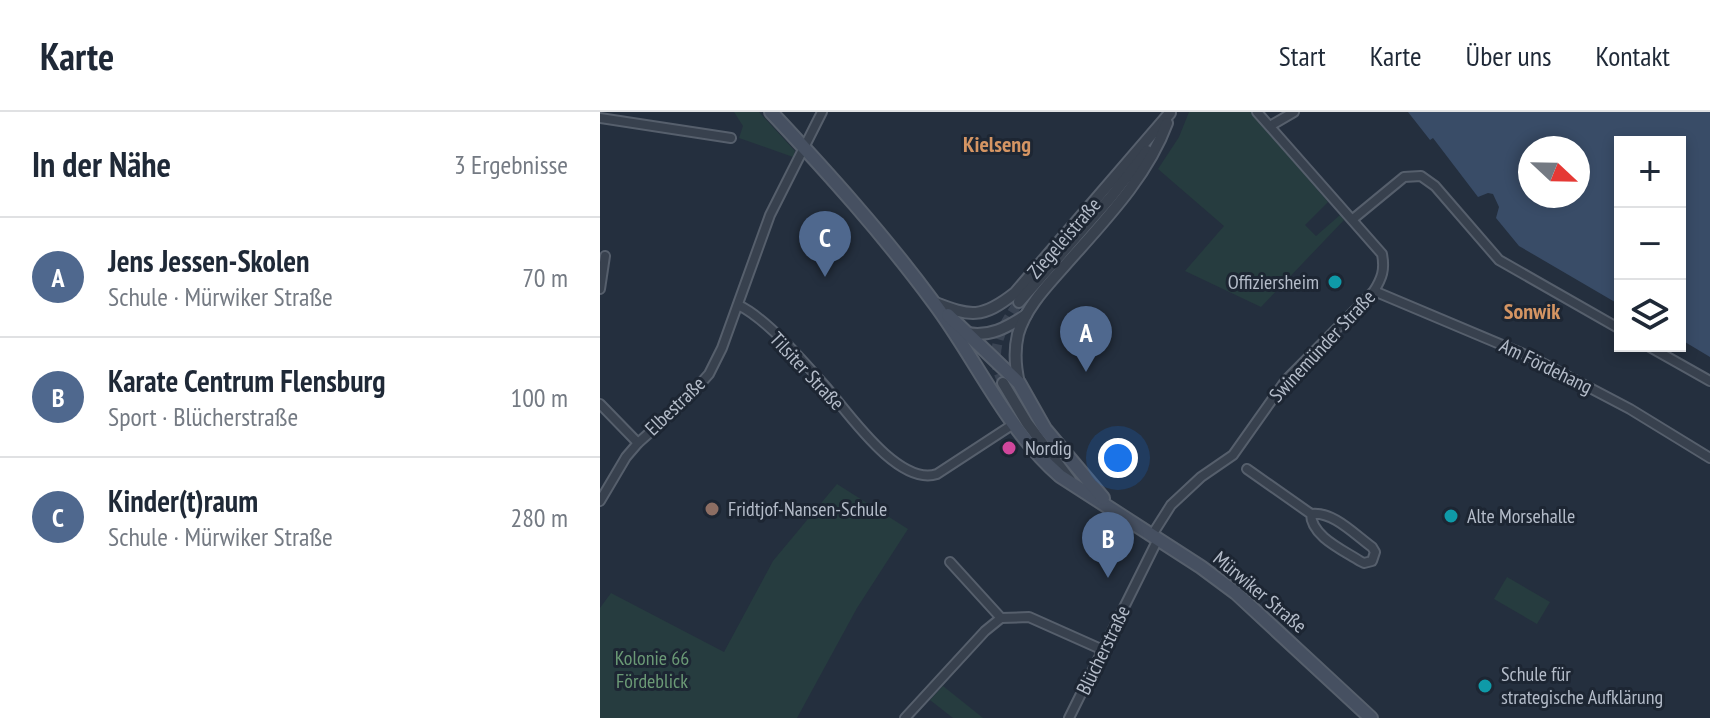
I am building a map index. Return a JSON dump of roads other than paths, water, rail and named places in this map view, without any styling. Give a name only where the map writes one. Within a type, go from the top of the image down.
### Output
[{"type":"main road","name":"Mürwiker Straße","points":[[771,112],[878,232],[933,302],[1046,464],[1236,593],[1371,718]]},
{"type":"main road","name":"Mürwiker Straße","points":[[933,302],[1019,383],[1045,429],[1113,510]]},
{"type":"street","points":[[738,305],[770,215],[822,112]]},
{"type":"street","name":"Swinemünder Straße","points":[[1155,537],[1171,505],[1233,455],[1286,380],[1374,291],[1382,278],[1382,254],[1257,112]]},
{"type":"street","points":[[1270,126],[1294,112]]},
{"type":"street","name":"Ziegeleistraße","points":[[933,302],[966,315],[978,315],[997,308],[1015,293],[1170,113]]},
{"type":"street","name":"Ziegeleistraße","points":[[1019,302],[1134,169],[1170,113]]},
{"type":"street","name":"Ziegeleistraße","points":[[1019,383],[1015,353],[1027,314],[1125,196],[1160,141],[1170,113]]},
{"type":"street","points":[[600,118],[731,138]]},
{"type":"street","points":[[1353,219],[1404,177],[1421,176],[1435,186],[1499,260],[1614,326]]},
{"type":"street","points":[[600,289],[605,256]]},
{"type":"street","name":"Am Fördehang","points":[[1374,291],[1533,358],[1630,409],[1710,458]]},
{"type":"street","name":"Tilsiter Straße","points":[[738,305],[805,364],[871,440],[915,473],[937,474],[1015,423]]},
{"type":"street","name":"Elbestraße","points":[[600,501],[638,443],[690,396],[709,374],[738,305]]},
{"type":"street","points":[[941,313],[967,333]]},
{"type":"street","name":"Ziegeleistraße","points":[[967,333],[991,334],[1027,314]]},
{"type":"street","points":[[1659,352],[1710,381]]},
{"type":"street","points":[[1003,383],[1027,423],[1074,485]]},
{"type":"street","points":[[600,404],[638,443]]},
{"type":"street","points":[[1233,455],[1245,468],[1311,514],[1331,517],[1372,547],[1375,552],[1372,561],[1360,561],[1319,533],[1311,523],[1311,514]]},
{"type":"street","name":"Blücherstraße","points":[[1071,717],[1155,537]]},
{"type":"street","points":[[950,562],[1001,618]]},
{"type":"street","points":[[905,718],[985,631],[1001,618],[1029,617],[1103,650]]},
{"type":"water","points":[[1408,112],[1710,112],[1710,357],[1686,343],[1686,136],[1614,136],[1614,301],[1519,246],[1496,218],[1499,207],[1493,194],[1478,197],[1433,138],[1430,140]]},
{"type":"tunnel","points":[[1003,383],[998,372],[996,351],[1002,331],[1019,302]]},
{"type":"place","name":"Kinder(t)raum","points":[[825,277]]},
{"type":"place","name":"Offiziersheim","points":[[1335,282]]},
{"type":"place","name":"Jens Jessen-Skolen","points":[[1086,372]]},
{"type":"place","name":"Nordig","points":[[1009,448]]},
{"type":"place","name":"Fridtjof-Nansen-Schule","points":[[712,509]]},
{"type":"place","name":"Alte Morsehalle","points":[[1451,516]]},
{"type":"place","name":"Karate Centrum Flensburg","points":[[1108,578]]},
{"type":"place","name":"Schule für strategische Aufklärung","points":[[1485,686]]},
{"type":"district","name":"Kielseng","points":[[997,144]]},
{"type":"district","name":"Sonwik","points":[[1532,311]]},
{"type":"park label","name":"Kolonie 66 Fördeblick","points":[[652,670]]}]
